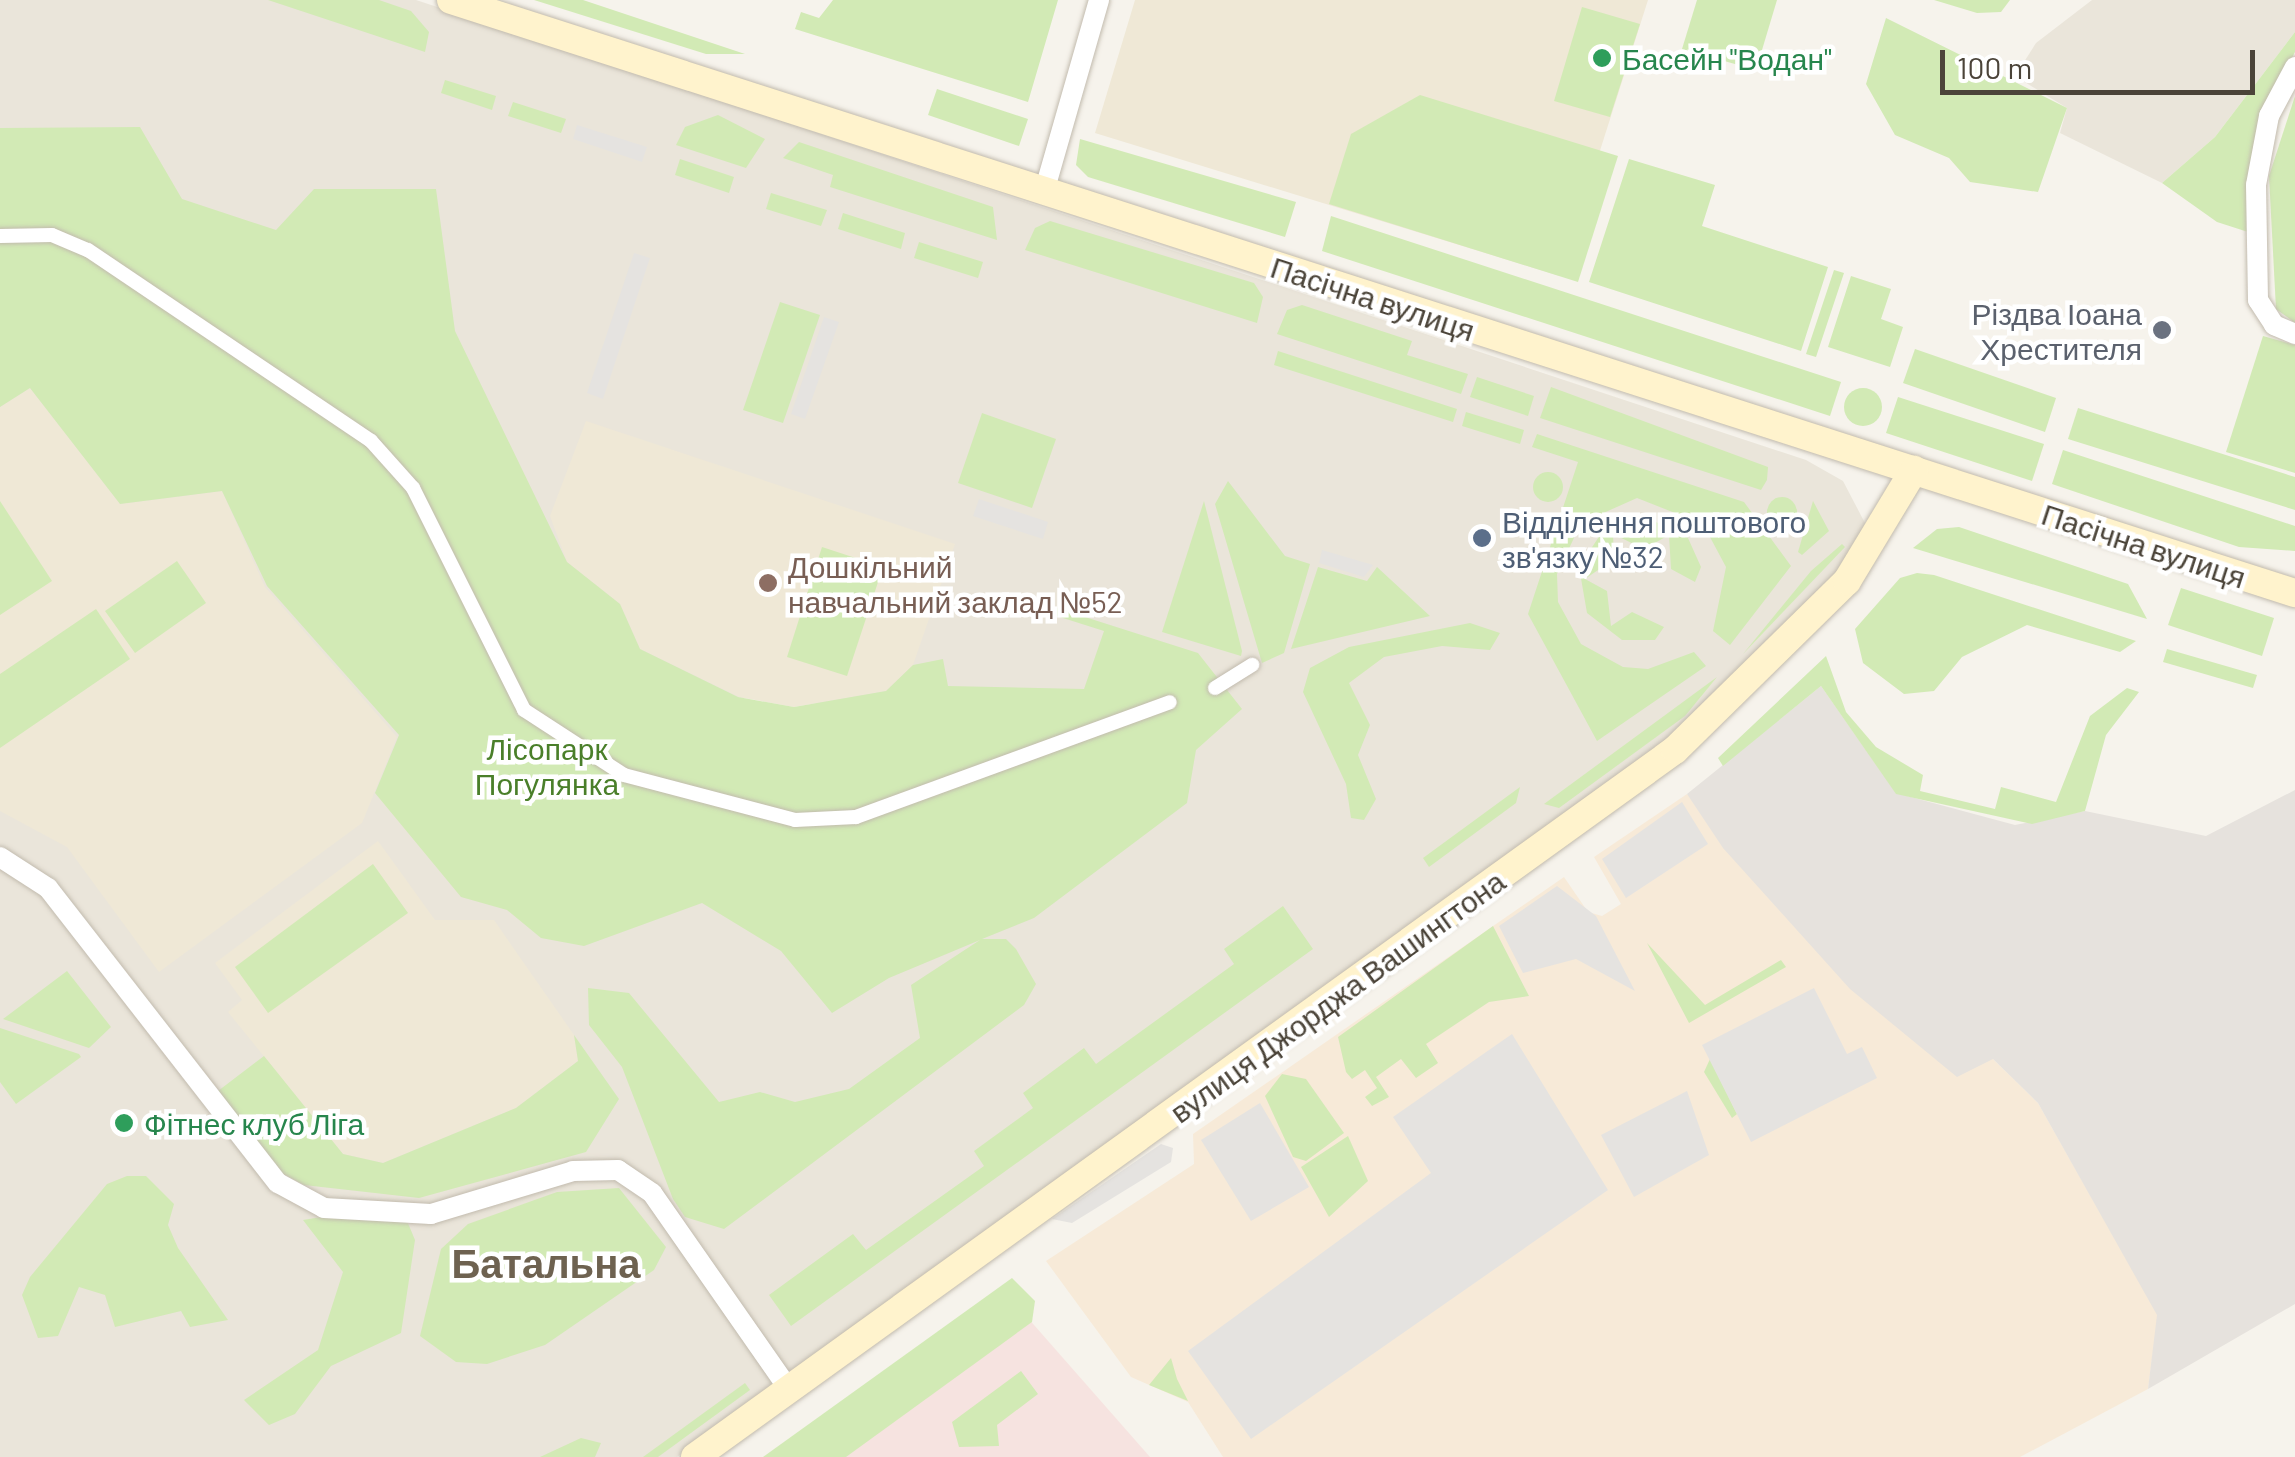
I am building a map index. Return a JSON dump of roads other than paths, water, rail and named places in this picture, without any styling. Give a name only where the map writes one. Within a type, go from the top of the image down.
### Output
[{"type":"main road","name":"Пасічна вулиця","points":[[451,0],[2295,593]]},
{"type":"main road","name":"вулиця Джорджа Вашингтона","points":[[695,1457],[1675,750],[1847,581],[1914,470]]},
{"type":"street","points":[[1044,192],[1099,0]]},
{"type":"street","points":[[2295,67],[2269,116],[2256,185],[2258,300],[2274,324],[2295,334]]},
{"type":"street","points":[[0,236],[52,234],[88,250],[371,441],[413,488],[524,710],[624,775],[794,820],[856,817],[1170,702]]},
{"type":"street","points":[[1215,688],[1252,665]]},
{"type":"street","points":[[0,857],[48,888],[278,1184],[324,1208],[431,1214],[573,1171],[618,1170],[652,1193],[788,1388]]},
{"type":"place","name":"Басейн \"Водан\"","points":[[1602,58]]},
{"type":"place","name":"Різдва Іоана Хрестителя","points":[[2162,330]]},
{"type":"place","name":"Відділення поштового зв'язку №32","points":[[1482,538]]},
{"type":"place","name":"Дошкільний навчальний заклад №52","points":[[768,583]]},
{"type":"place","name":"Фітнес клуб Ліга","points":[[124,1123]]},
{"type":"district","name":"Батальна","points":[[546,1262]]},
{"type":"park label","name":"Лісопарк Погулянка","points":[[547,765]]}]
